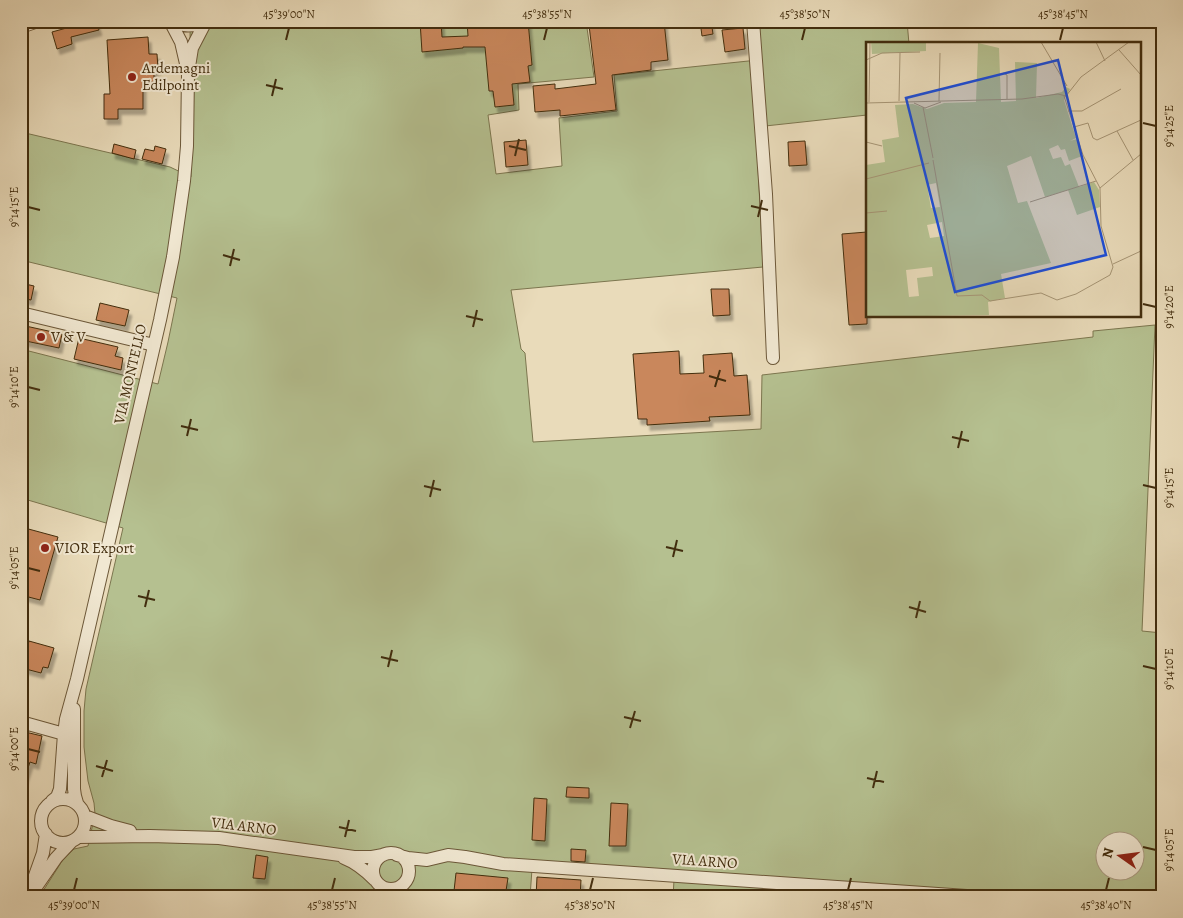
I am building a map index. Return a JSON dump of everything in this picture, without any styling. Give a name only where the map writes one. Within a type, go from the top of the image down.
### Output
[{"type":"street","points":[[21,27],[38,21]]},
{"type":"street","points":[[172,21],[187,26],[197,25],[206,21]]},
{"type":"street","name":"VIA MONTELLO","points":[[172,21],[181,42],[188,73]]},
{"type":"street","name":"VIA MONTELLO","points":[[52,802],[60,790],[66,719],[173,258],[187,146],[188,73],[194,44],[206,21]]},
{"type":"street","points":[[753,21],[766,194],[773,358]]},
{"type":"street","points":[[21,313],[154,345]]},
{"type":"street","name":"VIA MONTELLO","points":[[74,789],[76,679]]},
{"type":"street","points":[[21,722],[64,734]]},
{"type":"street","name":"VIA MONTELLO","points":[[64,734],[68,738],[68,766],[77,803]]},
{"type":"street","points":[[28,897],[56,858],[75,839],[83,831],[85,824],[85,816],[77,803],[67,799],[59,799],[52,802],[46,807],[41,819],[42,827],[46,834],[56,842],[64,843],[75,839]]},
{"type":"street","name":"VIA ARNO","points":[[85,816],[111,826],[150,836]]},
{"type":"street","points":[[28,897],[44,853],[46,834]]},
{"type":"street","name":"VIA ARNO","points":[[75,839],[150,836],[219,838],[365,858],[383,855]]},
{"type":"street","name":"VIA ARNO","points":[[335,854],[363,868],[384,888]]},
{"type":"street","points":[[405,897],[408,868],[403,858],[398,855],[383,855],[374,866],[374,876],[384,888],[395,889],[406,879]]},
{"type":"street","name":"VIA ARNO","points":[[398,855],[427,860],[448,855],[503,864],[981,897]]},
{"type":"street","name":"VIA ARNO","points":[[406,879],[427,860]]},
{"type":"green space","points":[[190,21],[586,21],[594,77],[518,84],[519,110],[488,115],[496,174],[562,166],[559,118],[617,111],[614,75],[758,60],[755,21],[907,21],[909,42],[866,42],[866,115],[756,127],[763,267],[511,290],[521,349],[525,353],[533,442],[761,429],[762,375],[1093,337],[1093,331],[1155,325],[1142,631],[1162,633],[1162,897],[846,897],[842,893],[763,889],[762,897],[673,897],[674,880],[532,869],[530,897],[42,897],[43,891],[64,858],[74,849],[88,846],[95,814],[88,781],[84,747],[86,689],[123,528],[21,498],[21,349],[158,384],[177,298],[21,260],[21,132],[170,167],[191,177]]},
{"type":"building","points":[[96,21],[99,30],[71,37],[72,44],[57,49],[52,32]]},
{"type":"building","points":[[420,21],[441,21],[442,37],[468,36],[467,21],[528,21],[532,65],[528,66],[530,82],[512,84],[514,105],[495,107],[493,91],[489,91],[485,47],[463,47],[422,52]]},
{"type":"building","points":[[622,21],[664,21],[668,60],[651,62],[651,70],[612,75],[616,110],[560,116],[560,110],[535,112],[533,86],[555,84],[555,89],[596,84],[589,25]]},
{"type":"building","points":[[700,21],[711,21],[713,34],[702,36]]},
{"type":"building","points":[[743,28],[745,49],[725,52],[722,30]]},
{"type":"building","points":[[148,37],[149,54],[157,54],[158,69],[154,70],[154,82],[143,82],[143,109],[118,109],[118,119],[104,119],[104,94],[110,94],[107,40]]},
{"type":"building","points":[[526,140],[528,165],[506,167],[504,142]]},
{"type":"building","points":[[805,141],[807,165],[789,166],[788,142]]},
{"type":"building","points":[[114,144],[136,150],[134,159],[112,153]]},
{"type":"building","points":[[155,146],[166,149],[162,164],[142,159],[145,149],[154,151]]},
{"type":"building","points":[[866,232],[867,324],[849,325],[842,234]]},
{"type":"building","points":[[21,283],[34,286],[31,300],[21,298]]},
{"type":"building","points":[[711,289],[729,289],[730,315],[713,316]]},
{"type":"building","points":[[100,303],[129,310],[125,326],[96,320]]},
{"type":"building","name":"V & V","points":[[21,325],[62,334],[59,348],[21,340]]},
{"type":"building","points":[[79,338],[118,347],[115,356],[123,358],[121,370],[74,359]]},
{"type":"building","points":[[679,351],[680,374],[704,373],[703,355],[732,353],[734,376],[747,375],[750,415],[709,417],[710,421],[647,425],[647,419],[638,419],[633,354]]},
{"type":"building","points":[[21,527],[58,537],[40,600],[21,595]]},
{"type":"building","points":[[29,641],[54,648],[48,668],[43,667],[41,673],[22,668]]},
{"type":"building","points":[[21,731],[42,736],[36,764],[30,762],[23,783],[21,783]]},
{"type":"building","points":[[567,787],[589,788],[589,798],[566,797]]},
{"type":"building","points":[[534,798],[547,799],[545,841],[532,840]]},
{"type":"building","points":[[611,803],[628,804],[626,846],[609,846]]},
{"type":"building","points":[[571,849],[586,850],[585,862],[571,861]]},
{"type":"building","points":[[256,855],[268,857],[265,879],[253,878]]},
{"type":"building","points":[[456,873],[508,878],[505,897],[454,891]]},
{"type":"building","points":[[537,877],[581,880],[580,897],[536,897]]},
{"type":"place","name":"Ardemagni Edilpoint","points":[[132,77]]},
{"type":"place","name":"V & V","points":[[41,337]]},
{"type":"place","name":"VIOR Export","points":[[45,548]]}]
